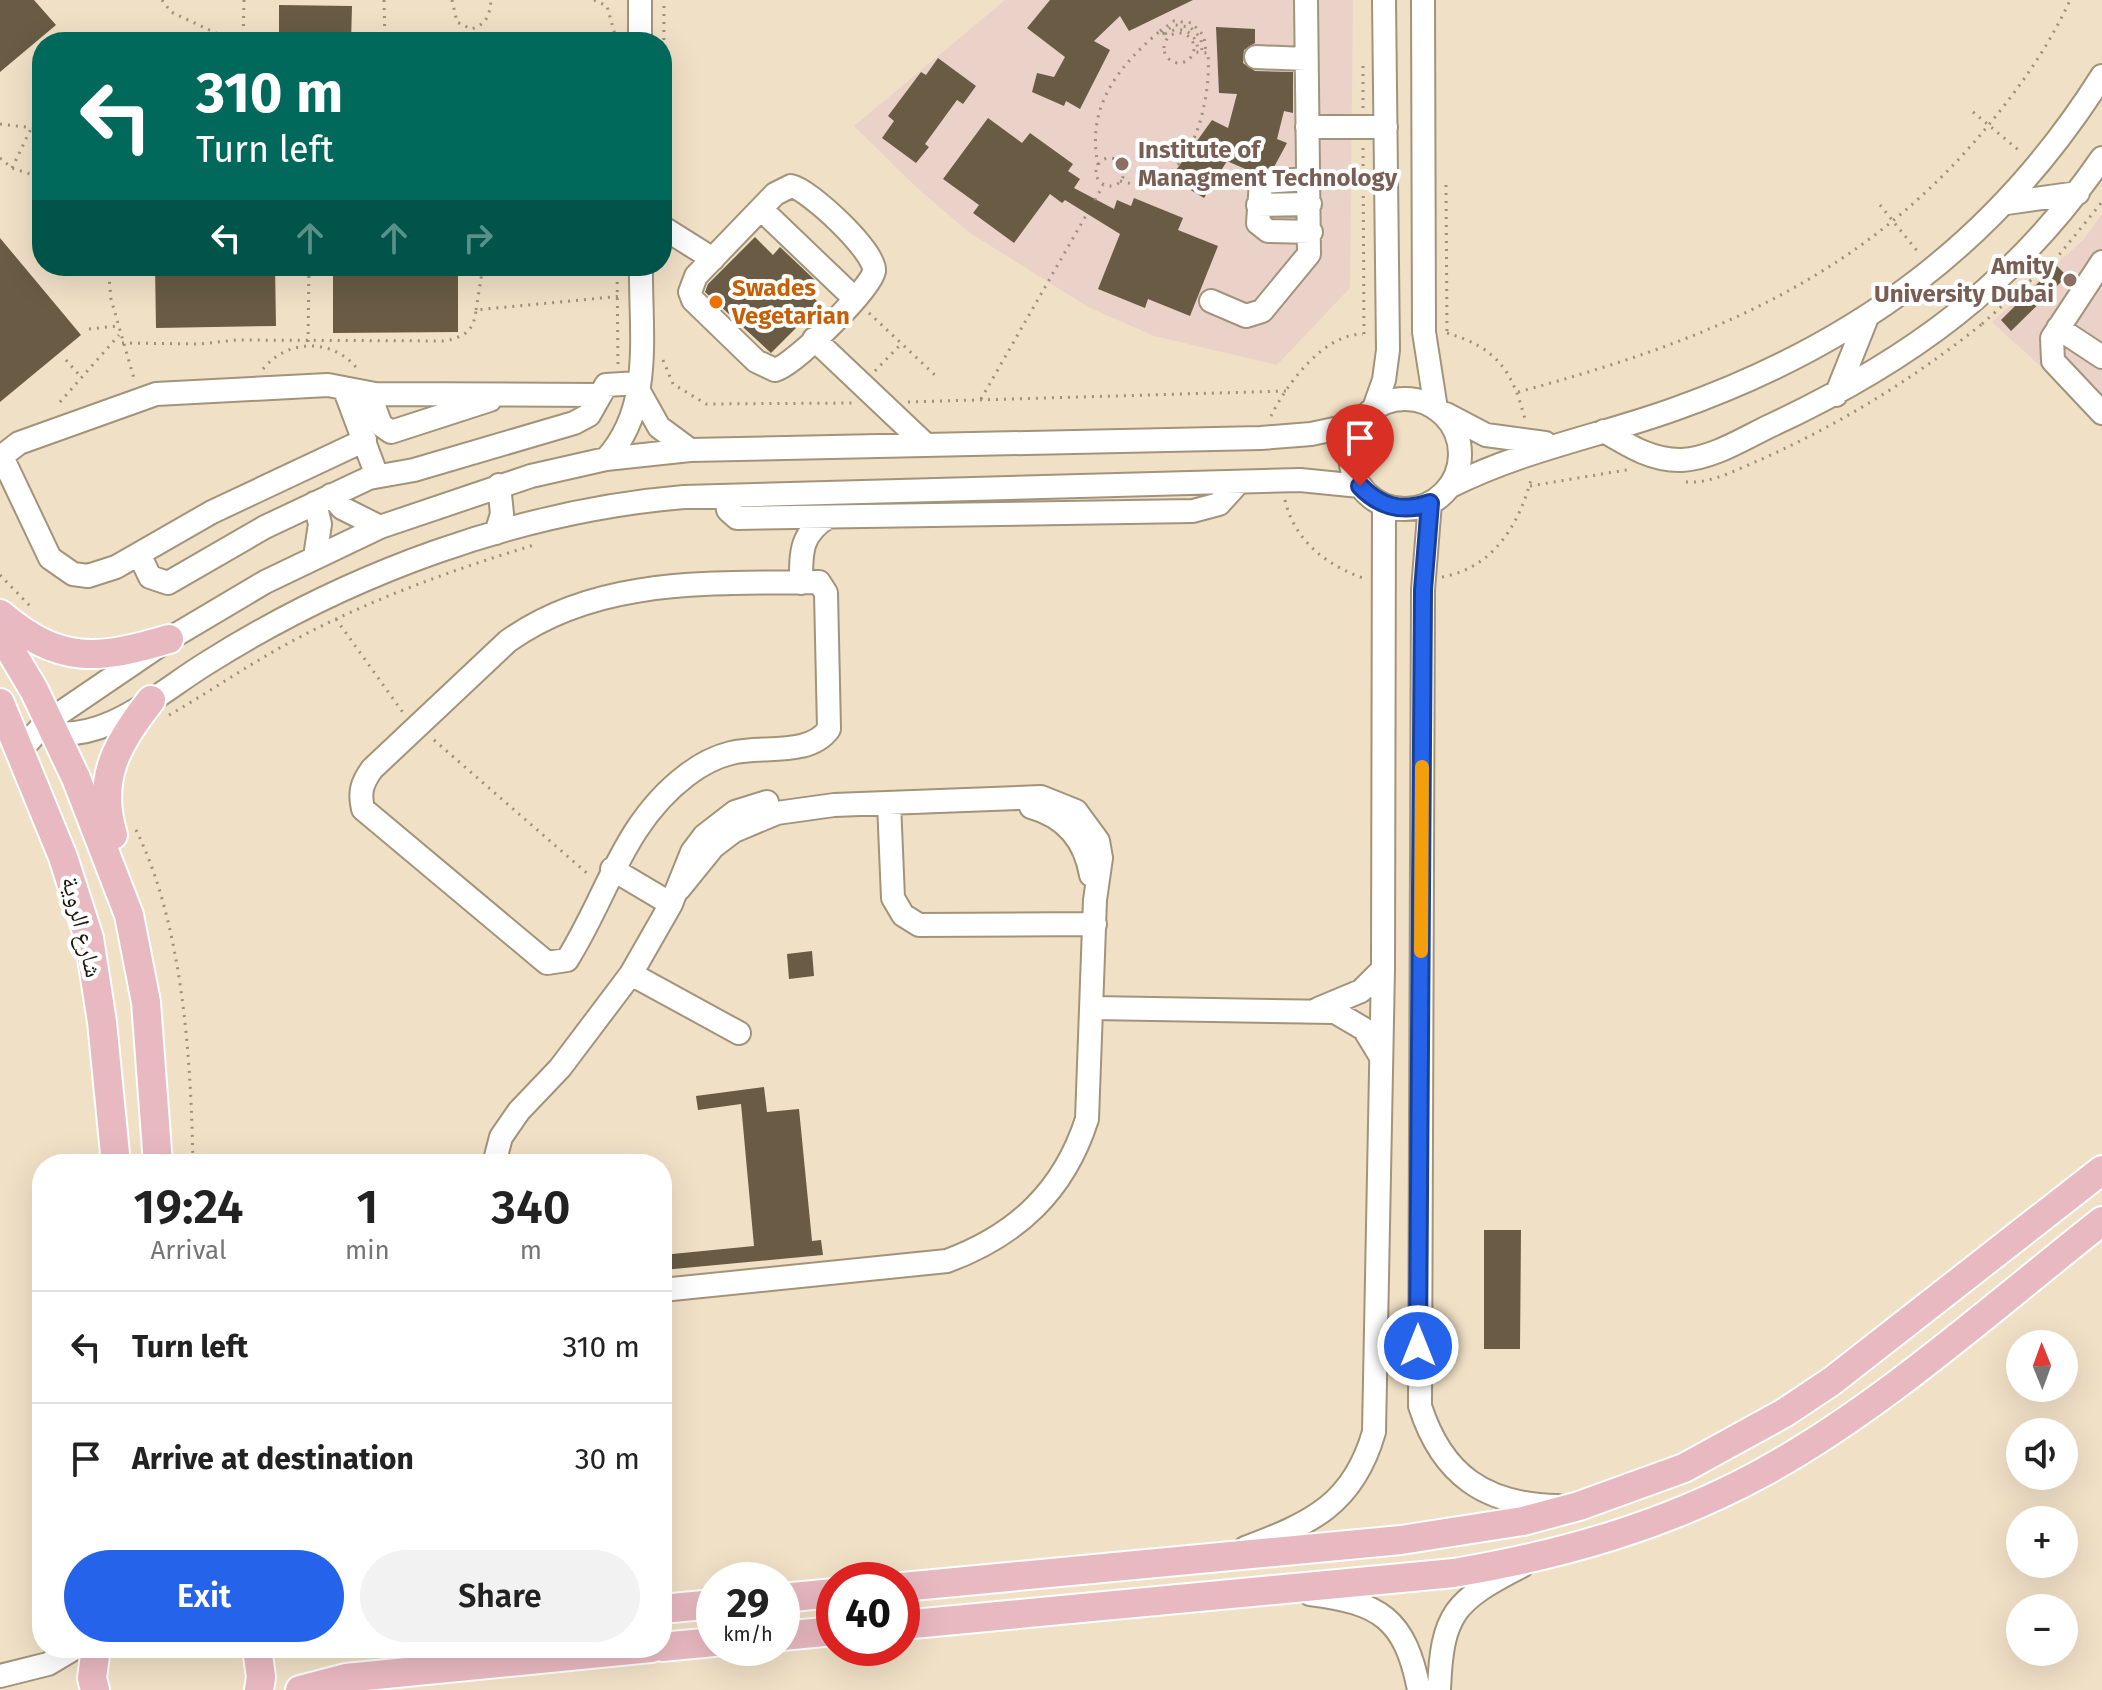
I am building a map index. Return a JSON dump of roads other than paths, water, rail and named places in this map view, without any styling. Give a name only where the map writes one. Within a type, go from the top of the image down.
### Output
[{"type":"main road","points":[[0,614],[39,642],[73,654],[115,655],[169,639]]},
{"type":"main road","points":[[0,633],[40,734]]},
{"type":"main road","name":"شارع الروية","points":[[2,707],[40,734],[120,887],[136,943],[146,1002],[157,1154]]},
{"type":"main road","points":[[120,887],[122,864],[107,812],[107,776],[122,738],[157,710]]},
{"type":"main road","name":"شارع الروية","points":[[40,734],[68,870],[89,938],[100,1008],[115,1154]]},
{"type":"main road","points":[[920,1585],[1463,1532],[1579,1506],[1684,1468],[1784,1413],[1832,1381],[2102,1170]]},
{"type":"main road","points":[[920,1623],[1289,1592],[1454,1573],[1535,1560],[1649,1524],[1706,1501],[1773,1466],[1862,1407],[2102,1221]]},
{"type":"main road","points":[[672,1608],[696,1606]]},
{"type":"main road","points":[[672,1646],[696,1644]]},
{"type":"main road","points":[[95,1658],[92,1678],[95,1690]]},
{"type":"main road","points":[[258,1658],[259,1690]]},
{"type":"main road","points":[[300,1690],[346,1678],[549,1658]]},
{"type":"street","points":[[640,0],[640,32]]},
{"type":"street","points":[[1211,301],[1246,316],[1262,311],[1304,264],[1311,232],[1306,0]]},
{"type":"street","points":[[1360,486],[1349,455],[1384,380],[1388,334],[1384,0]]},
{"type":"street","points":[[1423,0],[1424,332],[1440,411],[1460,448],[1451,486]]},
{"type":"street","points":[[1256,57],[1306,59]]},
{"type":"street","points":[[40,734],[98,728],[157,710],[277,622],[379,575],[496,533],[601,507],[726,496],[1315,481],[1360,486],[1384,505],[1415,508],[1430,503],[1451,486],[1532,448],[1604,431],[1740,384],[1866,320],[1933,272],[2007,203],[2039,167],[2102,76]]},
{"type":"street","points":[[1307,127],[1386,127]]},
{"type":"street","points":[[1604,431],[1651,455],[1680,460],[1699,458],[1836,395],[1889,365],[1965,308],[2021,255],[2078,193],[2102,158]]},
{"type":"street","points":[[1309,179],[1265,180],[1258,186],[1258,223],[1268,231],[1311,232]]},
{"type":"street","points":[[800,187],[873,257],[873,276],[785,368],[764,368],[693,300],[691,283],[761,209],[782,188],[800,187]]},
{"type":"street","points":[[2007,203],[2078,193]]},
{"type":"street","points":[[1258,205],[1310,204]]},
{"type":"street","points":[[761,209],[854,298]]},
{"type":"street","points":[[672,233],[713,259]]},
{"type":"street","points":[[2101,409],[2053,361],[2050,349],[2058,328],[2102,262]]},
{"type":"street","points":[[606,459],[628,429],[640,388],[641,276]]},
{"type":"street","points":[[1836,395],[1866,320]]},
{"type":"street","points":[[2058,328],[2102,357]]},
{"type":"street","points":[[814,339],[926,445]]},
{"type":"street","points":[[139,554],[150,577],[168,583],[323,499],[377,476],[414,470],[574,423],[589,415],[598,395],[612,382],[640,388]]},
{"type":"street","points":[[365,440],[212,512],[102,573],[73,574],[61,567],[43,545],[4,461],[11,446],[140,397],[257,387],[328,385],[372,394],[598,395]]},
{"type":"street","points":[[344,388],[377,476]]},
{"type":"street","points":[[640,388],[659,427],[690,450]]},
{"type":"street","points":[[372,394],[381,425],[391,432],[509,394]]},
{"type":"street","points":[[40,734],[169,639],[315,557],[380,527],[499,485],[606,459],[690,450],[1261,438],[1311,434],[1405,399],[1440,411],[1486,435],[1532,448]]},
{"type":"street","points":[[726,496],[728,510],[737,518],[1202,511],[1219,504],[1239,482]]},
{"type":"street","points":[[496,533],[502,514],[499,485]]},
{"type":"street","points":[[323,499],[380,527]]},
{"type":"street","points":[[315,557],[323,499]]},
{"type":"street","points":[[1430,503],[1423,590],[1420,1406],[1428,1433],[1443,1457],[1463,1477],[1486,1493],[1513,1502],[1579,1506]]},
{"type":"street","points":[[1221,1557],[1300,1527],[1341,1496],[1367,1455],[1376,1408],[1383,969],[1384,505]]},
{"type":"street","points":[[774,517],[801,545]]},
{"type":"street","points":[[801,583],[801,545],[812,528],[828,517]]},
{"type":"street","points":[[819,582],[825,588],[829,729],[813,744],[732,752],[688,773],[640,820],[567,960],[547,963],[363,809],[360,795],[363,781],[508,641],[559,611],[600,597],[643,589],[801,583],[819,582]]},
{"type":"street","points":[[497,1154],[501,1137],[519,1111],[569,1056],[631,974],[675,897],[692,852],[704,836],[735,812],[773,801],[834,805],[1041,797],[1059,802],[1089,824],[1098,841],[1101,858],[1095,900],[1087,1119],[1077,1151],[1060,1180],[1011,1230],[981,1248],[947,1261],[672,1289]]},
{"type":"street","points":[[889,803],[893,898],[903,915],[919,925],[1095,924]]},
{"type":"street","points":[[612,869],[675,897]]},
{"type":"street","points":[[1318,1009],[1361,991],[1383,969]]},
{"type":"street","points":[[631,974],[739,1033]]},
{"type":"street","points":[[1093,1008],[1318,1009],[1335,1012],[1357,1024],[1375,1043],[1381,1058]]},
{"type":"street","points":[[1439,1690],[1441,1643],[1448,1623],[1461,1605],[1477,1591],[1535,1560]]},
{"type":"street","points":[[1289,1592],[1355,1601],[1376,1610],[1394,1624],[1407,1643],[1419,1690]]},
{"type":"street","points":[[0,1676],[48,1664],[58,1658]]},
{"type":"place","name":"Institute of Managment Technology","points":[[1122,164]]},
{"type":"place","name":"Amity University Dubai","points":[[2070,280]]},
{"type":"place","name":"Swades Vegetarian","points":[[716,302]]}]
